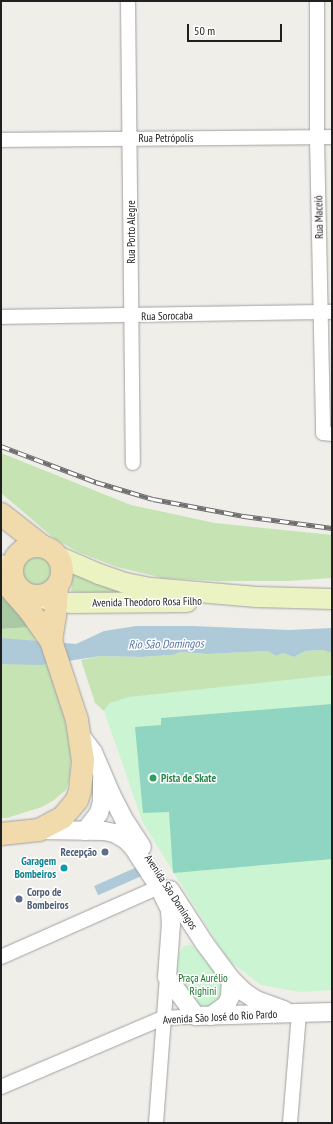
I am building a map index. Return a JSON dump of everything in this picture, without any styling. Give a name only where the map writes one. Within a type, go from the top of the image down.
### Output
[{"type":"main road","points":[[1,514],[63,571],[62,580],[51,595],[51,641],[78,727],[83,761],[82,777],[77,800],[62,818],[39,830],[6,837]]},
{"type":"main road","name":"Avenida Theodoro Rosa Filho","points":[[1,527],[40,549],[99,574],[125,583],[151,588],[257,597],[332,599]]},
{"type":"main road","points":[[1,551],[40,549]]},
{"type":"main road","points":[[4,574],[20,552],[40,549]]},
{"type":"main road","points":[[4,574],[20,590],[28,595],[51,595]]},
{"type":"main road","points":[[4,574],[51,641]]},
{"type":"main road","name":"Avenida Theodoro Rosa Filho","points":[[51,595],[73,604],[165,603],[257,597]]},
{"type":"street","name":"Rua Porto Alegre","points":[[128,1],[131,139],[133,463]]},
{"type":"street","name":"Rua Maceió","points":[[317,1],[317,138],[326,312],[327,434]]},
{"type":"street","name":"Rua Petrópolis","points":[[1,140],[332,138]]},
{"type":"street","name":"Rua Sorocaba","points":[[1,317],[326,312]]},
{"type":"street","name":"Avenida São Domingos","points":[[78,727],[93,752],[100,771],[125,821],[205,944],[231,979],[244,992],[256,1000],[272,1007],[298,1013]]},
{"type":"street","points":[[85,830],[99,813],[102,802],[103,785],[100,771]]},
{"type":"street","name":"Avenida São Domingos","points":[[39,830],[85,830],[114,833],[125,839],[133,847],[159,887],[170,910],[170,947],[163,1018],[156,1123]]},
{"type":"street","points":[[1,957],[159,887]]},
{"type":"street","points":[[170,947],[187,940],[205,944]]},
{"type":"street","points":[[167,977],[204,1016],[222,1008],[230,997],[231,979]]},
{"type":"street","name":"Avenida São José do Rio Pardo","points":[[1,1087],[163,1018],[332,1012]]},
{"type":"street","points":[[290,1123],[298,1013]]},
{"type":"green space","points":[[1,453],[131,505],[215,523],[332,535],[332,578],[288,581],[217,581],[163,578],[117,567],[78,552],[55,539],[1,493]]},
{"type":"green space","points":[[36,553],[46,556],[52,562],[55,572],[52,582],[46,588],[36,591],[26,588],[20,582],[17,572],[20,562],[26,556]]},
{"type":"green space","points":[[73,569],[141,595],[71,592]]},
{"type":"green space","points":[[1,587],[31,627],[1,629]]},
{"type":"green space","points":[[31,627],[36,642],[1,638],[1,629]]},
{"type":"green space","points":[[323,650],[332,653],[332,676],[110,703],[104,711],[95,703],[81,660],[101,656],[140,657],[172,655],[181,652],[207,654],[268,651],[276,656],[283,653],[294,657],[305,651]]},
{"type":"green space","points":[[1,664],[51,664],[64,714],[71,755],[70,776],[66,790],[54,800],[42,807],[7,818],[1,818]]},
{"type":"green space","points":[[332,675],[332,990],[300,992],[261,985],[228,960],[143,823],[104,711],[110,703],[129,697]]},
{"type":"green space","points":[[332,704],[332,859],[173,873],[169,812],[143,813],[135,727],[161,725],[161,718]]},
{"type":"green space","name":"Praça Aurélio Righini","points":[[192,945],[217,972],[225,986],[226,994],[204,1014],[177,976],[179,953],[184,946]]},
{"type":"water","name":"Rio São Domingos","points":[[136,626],[193,626],[289,630],[332,628],[332,653],[323,650],[305,651],[294,657],[283,653],[276,656],[268,651],[207,654],[181,652],[172,655],[140,657],[101,656],[41,665],[1,664],[1,638],[76,644],[104,631]]},
{"type":"water","points":[[137,867],[141,876],[98,895],[94,886]]},
{"type":"railway","points":[[1,446],[96,482],[153,499],[244,516],[332,528]]},
{"type":"place","name":"Pista de Skate","points":[[153,778]]},
{"type":"place","name":"Recepção","points":[[105,852]]},
{"type":"place","name":"Garagem Bombeiros","points":[[64,868]]},
{"type":"place","name":"Corpo de Bombeiros","points":[[19,899]]}]
